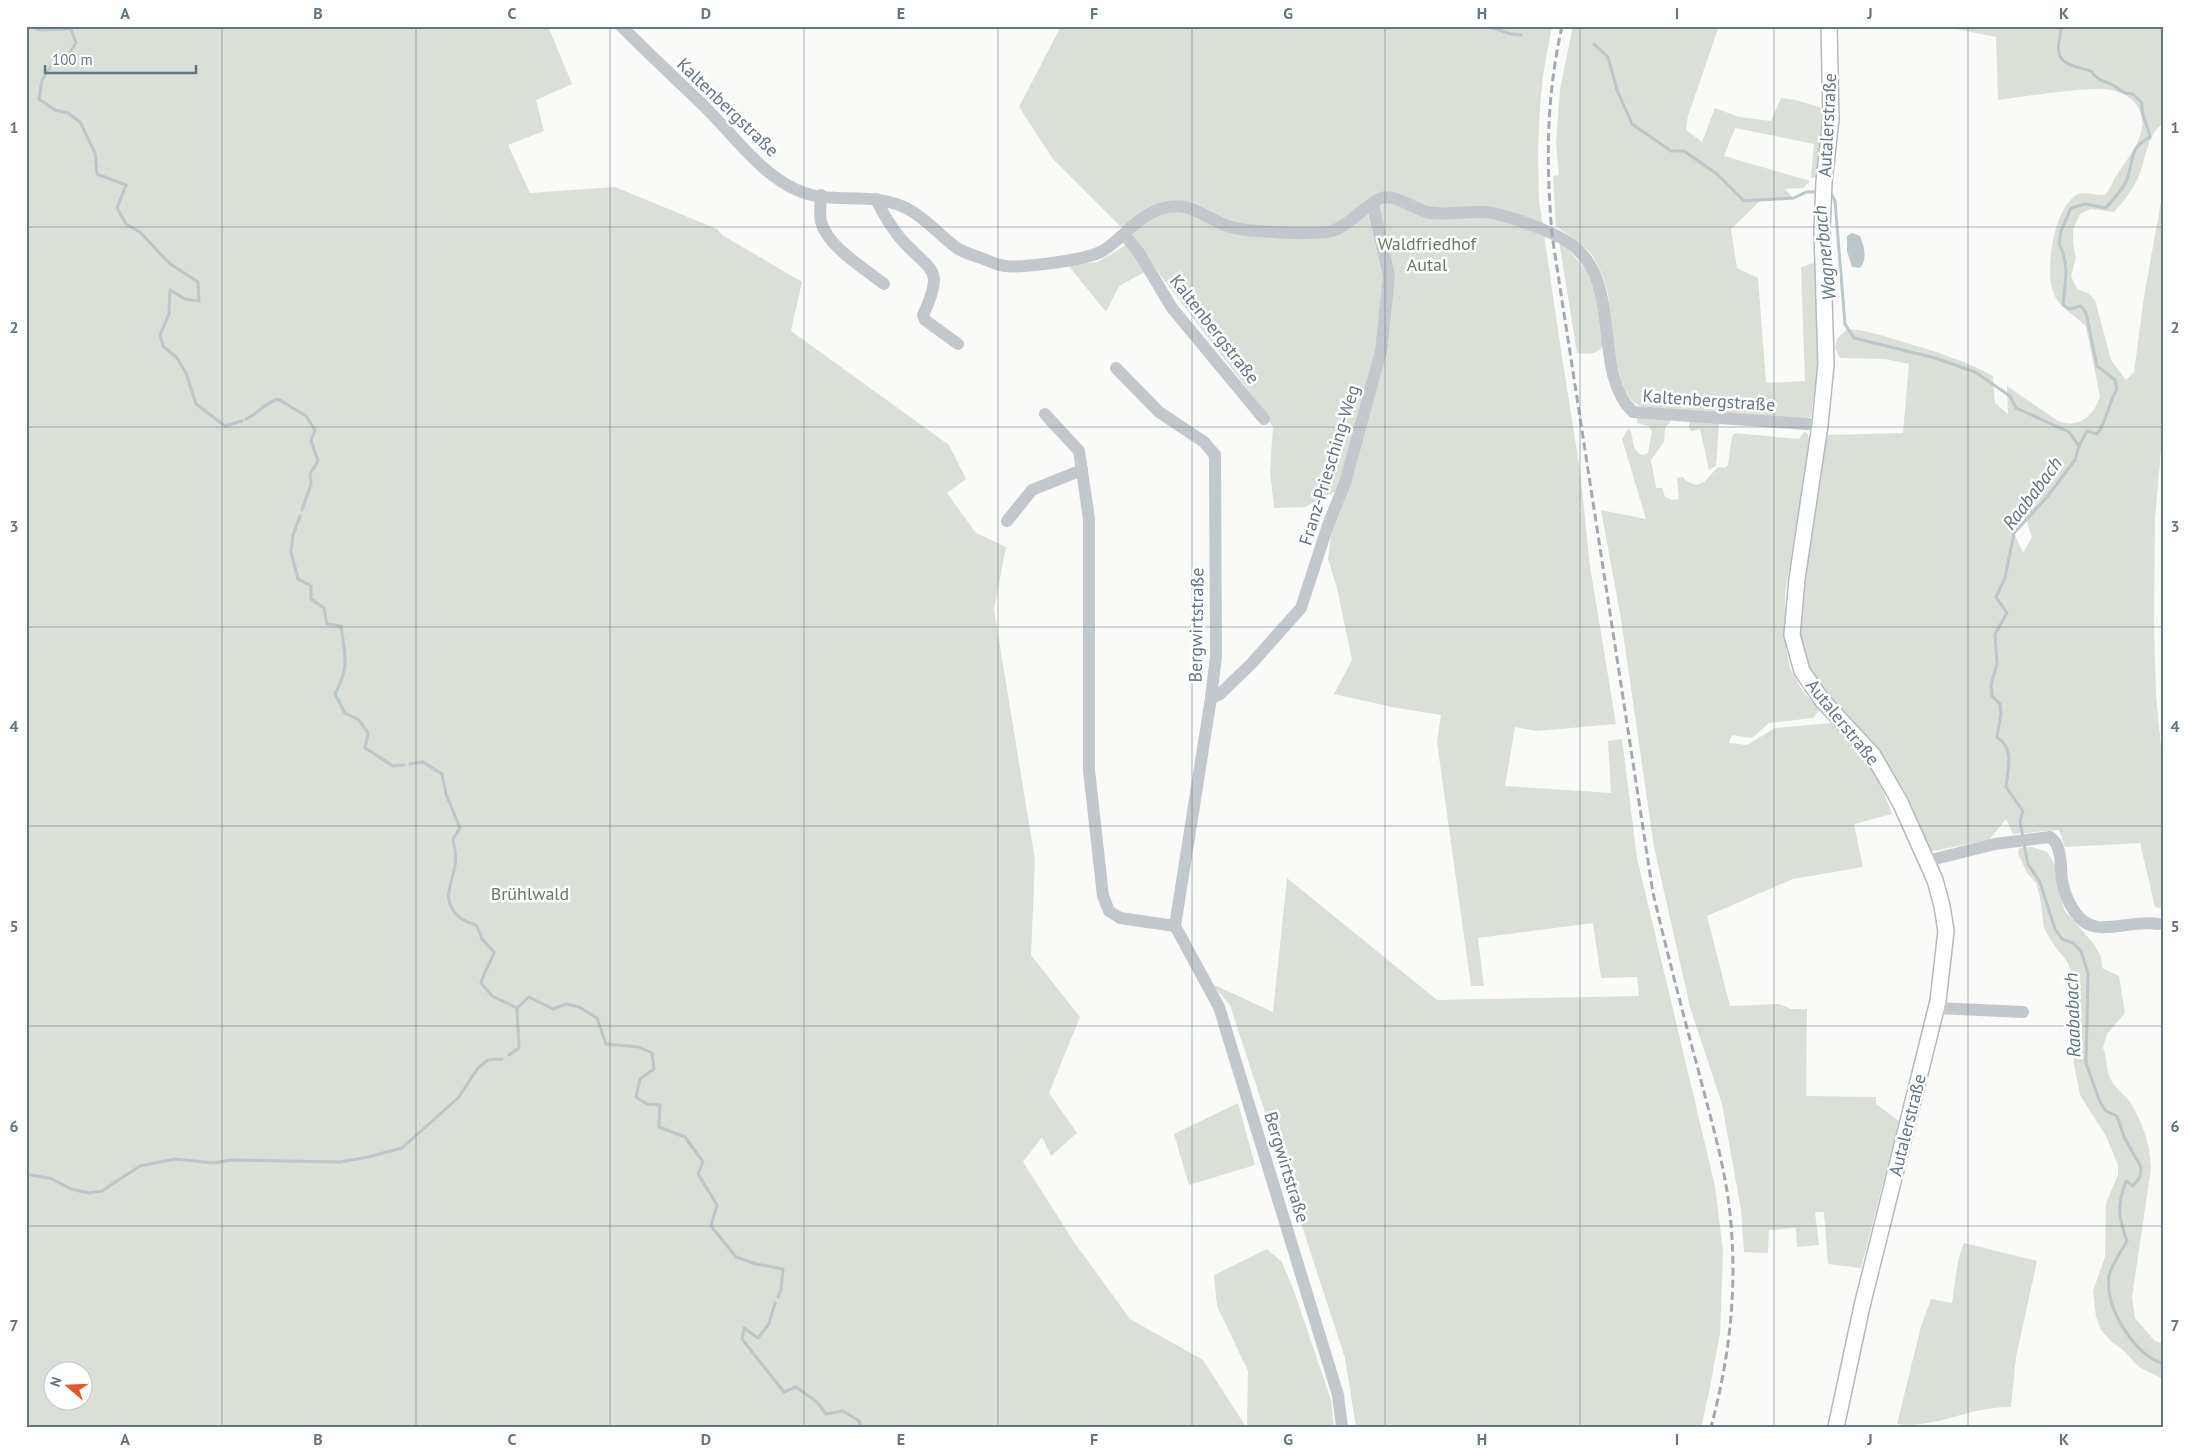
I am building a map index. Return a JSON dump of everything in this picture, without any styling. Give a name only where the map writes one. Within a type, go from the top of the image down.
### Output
[{"type":"main road","name":"Autalerstraße","points":[[1828,26],[1831,119],[1823,201],[1826,364],[1820,426],[1797,579],[1792,635],[1802,670],[1822,700],[1873,755],[1900,802],[1927,860],[1940,897],[1946,931],[1936,1008],[1862,1306],[1836,1426]]},
{"type":"street","name":"Kaltenbergstraße","points":[[621,26],[704,106],[763,167],[796,190],[848,198],[862,197],[899,204],[911,210],[960,250],[1000,266],[1062,261],[1101,253],[1137,221],[1161,209],[1188,206],[1227,227],[1276,232],[1332,231],[1381,198],[1394,198],[1422,211],[1444,215],[1486,212],[1521,221],[1572,245],[1592,265],[1600,285],[1616,384],[1624,404],[1633,412],[1820,426]]},
{"type":"street","points":[[821,195],[821,220],[825,231],[834,243],[884,284]]},
{"type":"street","points":[[876,199],[886,220],[902,240],[932,270],[934,284],[932,296],[922,314],[925,320],[958,344]]},
{"type":"street","name":"Franz-Priesching-Weg","points":[[1211,698],[1220,694],[1252,663],[1301,608],[1328,525],[1345,483],[1381,351],[1389,276],[1373,204]]},
{"type":"street","name":"Kaltenbergstraße","points":[[1124,234],[1139,253],[1172,308],[1264,419]]},
{"type":"street","name":"Bergwirtstraße","points":[[1116,368],[1159,412],[1204,442],[1215,455],[1216,656],[1175,926],[1219,1008],[1338,1395],[1342,1427]]},
{"type":"street","points":[[1045,414],[1079,451],[1089,518],[1089,770],[1103,896],[1109,911],[1120,918],[1175,926]]},
{"type":"street","points":[[1007,521],[1032,490],[1082,470]]},
{"type":"street","points":[[1927,860],[1995,844],[2050,838],[2056,842],[2068,902],[2084,924],[2100,928],[2146,923],[2158,924]]},
{"type":"street","points":[[1936,1008],[2023,1012]]},
{"type":"green space","name":"Brühlwald","points":[[26,26],[548,26],[572,84],[536,100],[544,131],[508,145],[530,193],[615,187],[717,229],[722,235],[802,282],[791,331],[949,445],[966,479],[947,493],[976,533],[1006,547],[994,610],[1035,860],[1031,955],[1080,1017],[1049,1093],[1077,1133],[1051,1156],[1042,1137],[1023,1162],[1074,1242],[1130,1319],[1203,1360],[1246,1427],[26,1427]]},
{"type":"green space","name":"Waldfriedhof Autal","points":[[1061,26],[1552,26],[1543,75],[1540,106],[1538,151],[1539,200],[1580,471],[1590,566],[1616,724],[1537,731],[1515,727],[1505,786],[1611,793],[1608,741],[1622,739],[1637,858],[1715,1186],[1723,1252],[1720,1334],[1701,1427],[1356,1427],[1345,1358],[1230,1005],[1212,984],[1273,1012],[1287,878],[1437,1000],[1639,996],[1637,977],[1601,978],[1593,923],[1478,938],[1484,986],[1471,986],[1437,742],[1441,715],[1397,708],[1334,694],[1352,660],[1337,588],[1328,559],[1336,491],[1305,507],[1274,508],[1270,471],[1273,427],[1256,400],[1154,267],[1119,286],[1106,312],[1068,265],[1098,262],[1134,240],[1053,159],[1019,107]]},
{"type":"green space","points":[[1573,26],[1719,26],[1688,116],[1686,130],[1702,142],[1715,108],[1739,117],[1771,121],[1781,98],[1796,100],[1825,109],[1817,177],[1811,178],[1814,144],[1735,128],[1724,156],[1810,181],[1803,188],[1785,189],[1792,197],[1760,201],[1731,229],[1737,268],[1758,278],[1766,383],[1805,381],[1801,267],[1817,262],[1820,348],[1811,417],[1801,419],[1642,407],[1632,400],[1619,373],[1607,290],[1601,272],[1589,251],[1556,226],[1553,176],[1559,175],[1556,144],[1560,89]]},
{"type":"green space","points":[[1956,26],[2163,26],[2163,124],[2153,134],[2135,184],[2114,212],[2091,209],[2080,214],[2073,229],[2076,258],[2071,276],[2077,289],[2088,293],[2095,300],[2111,360],[2126,380],[2134,372],[2144,297],[2163,190],[2163,427],[2155,518],[2154,624],[2156,696],[2163,767],[2163,909],[2155,907],[2140,843],[2065,847],[2059,830],[2013,834],[2006,819],[1989,840],[1928,852],[1820,688],[1804,656],[1799,631],[1800,600],[1827,435],[1903,433],[1909,364],[1885,359],[1840,358],[1835,348],[1837,339],[1847,329],[1875,334],[1937,352],[1993,376],[1995,403],[2008,414],[2007,386],[2058,421],[2066,423],[2079,422],[2085,419],[2094,409],[2100,396],[2086,327],[2057,300],[2054,294],[2050,271],[2053,242],[2061,214],[2075,196],[2082,193],[2105,195],[2109,190],[2138,141],[2142,122],[2140,112],[2135,103],[2128,97],[2106,89],[2062,91],[1998,100],[1996,37],[1956,29]],"holes":[[[2020,502],[2032,537],[2023,553],[2008,520]]]},
{"type":"green space","points":[[1559,241],[1593,278],[1604,343],[1599,350],[1593,353],[1577,353]]},
{"type":"green space","points":[[1637,417],[1670,420],[1670,423],[1665,427],[1664,442],[1651,460],[1656,488],[1662,488],[1665,497],[1672,500],[1679,499],[1677,478],[1683,477],[1686,481],[1696,485],[1704,482],[1718,467],[1725,468],[1728,465],[1732,436],[1735,433],[1799,439],[1804,432],[1807,433],[1810,442],[1785,594],[1786,648],[1790,668],[1802,690],[1820,710],[1813,718],[1769,723],[1752,738],[1732,735],[1729,743],[1747,745],[1775,728],[1833,723],[1862,754],[1879,781],[1892,814],[1854,824],[1863,867],[1793,879],[1707,916],[1730,1006],[1779,1004],[1791,1009],[1807,1009],[1806,1096],[1876,1097],[1876,1104],[1899,1121],[1861,1268],[1828,1264],[1824,1212],[1815,1212],[1819,1245],[1797,1247],[1796,1228],[1769,1230],[1768,1253],[1744,1252],[1741,1210],[1722,1104],[1690,1007],[1654,847],[1621,619],[1601,510],[1646,519],[1622,439],[1629,428],[1636,450],[1643,455],[1648,453],[1652,431],[1648,426],[1637,423]]},
{"type":"green space","points":[[1692,421],[1719,423],[1716,466],[1709,470],[1700,429],[1692,431],[1689,429],[1689,423]]},
{"type":"green space","points":[[2032,847],[2047,852],[2057,868],[2064,910],[2094,944],[2101,957],[2102,968],[2119,976],[2125,1013],[2107,1034],[2103,1048],[2110,1078],[2135,1110],[2145,1134],[2149,1151],[2151,1168],[2132,1297],[2135,1318],[2154,1340],[2163,1344],[2163,1379],[2139,1367],[2124,1351],[2111,1341],[2101,1330],[2096,1316],[2093,1291],[2105,1257],[2106,1203],[2118,1175],[2118,1165],[2106,1136],[2080,1095],[2074,1065],[2075,988],[2068,963],[2051,941],[2044,928],[2036,883],[2027,873],[2018,853],[2019,848]]},
{"type":"green space","points":[[1238,1103],[1255,1165],[1189,1185],[1174,1134]]},
{"type":"green space","points":[[1964,1243],[2037,1261],[2016,1357],[2011,1407],[1982,1410],[1939,1421],[1911,1425],[1897,1424],[1921,1326],[1931,1299],[1952,1303],[1958,1261]]},
{"type":"green space","points":[[1267,1249],[1282,1262],[1294,1291],[1331,1400],[1334,1427],[1247,1427],[1248,1371],[1217,1306],[1214,1275]]},
{"type":"shaded area","points":[[1852,233],[1860,236],[1864,248],[1865,257],[1860,268],[1852,267],[1847,251],[1847,236]]},
{"type":"waterway","points":[[30,26],[41,30],[71,29],[76,43],[65,60],[51,66],[42,80],[39,99],[55,110],[68,113],[80,122],[95,153],[97,174],[126,185],[117,208],[126,224],[141,233],[169,263],[198,282],[199,301],[185,299],[170,290],[169,314],[160,335],[163,346],[177,358],[186,373],[196,404],[225,426],[242,421]]},
{"type":"waterway","name":"Wagnerbach","points":[[1487,26],[1511,34],[1521,35]]},
{"type":"waterway","name":"Raababach","points":[[2023,838],[2020,821],[2023,811],[2006,787],[2009,766],[2008,753],[2003,742],[1997,737],[2001,714],[2000,704],[1992,696],[1991,685],[1997,664],[1995,634],[2007,613],[1996,597],[2005,578],[2014,533],[2047,497],[2075,460],[2079,446],[2087,431],[2097,434],[2101,429],[2117,389],[2115,380],[2097,366],[2086,313],[2081,306],[2070,309],[2063,305],[2066,266],[2059,244],[2061,231],[2071,208],[2085,204],[2106,208],[2126,183],[2133,155],[2138,146],[2150,137],[2142,112],[2142,103],[2133,94],[2123,92],[2098,78],[2091,71],[2071,65],[2061,58],[2059,47],[2062,26]]},
{"type":"waterway","name":"Wagnerbach","points":[[1594,44],[1608,57],[1617,90],[1632,124],[1671,151],[1684,151],[1717,174],[1744,201],[1794,198],[1806,192],[1819,192]]},
{"type":"waterway","name":"Wagnerbach","points":[[1830,192],[1835,201],[1845,324],[1854,338],[1935,358],[1975,372],[2010,396],[2016,408],[2069,432],[2079,446]]},
{"type":"waterway","points":[[246,419],[278,399],[306,416],[315,430],[311,441],[318,461],[310,474],[311,484],[302,510]]},
{"type":"waterway","points":[[300,516],[293,535],[291,552],[298,579],[311,586],[311,599],[324,608],[327,624],[341,626],[345,668],[335,694],[345,713],[359,720],[368,733],[365,748],[393,766],[404,765]]},
{"type":"waterway","points":[[410,764],[423,762],[442,774],[446,794],[460,828],[453,839],[455,862],[449,889],[449,900],[450,905],[459,917],[477,926],[482,939],[494,952],[481,983],[492,996],[517,1008],[529,997],[553,1009],[566,1004],[579,1007],[597,1018],[606,1044],[639,1047],[652,1053],[654,1069],[640,1079],[636,1097],[647,1104],[660,1105],[659,1127],[685,1137],[703,1162],[698,1174],[717,1205],[711,1226],[736,1257],[756,1264],[783,1269],[781,1290],[778,1297]]},
{"type":"waterway","name":"Raababach","points":[[2024,844],[2028,864],[2040,882],[2055,929],[2062,939],[2073,943],[2081,951],[2088,973],[2086,1063],[2100,1102],[2106,1111],[2117,1116],[2124,1137],[2141,1167],[2140,1177],[2133,1186],[2126,1181],[2121,1197],[2120,1218],[2127,1241],[2109,1276],[2112,1302],[2116,1315],[2132,1340],[2141,1350],[2163,1364]]},
{"type":"waterway","points":[[509,1055],[519,1048],[517,1008]]},
{"type":"waterway","points":[[26,1174],[52,1179],[71,1189],[89,1193],[102,1191],[140,1166],[175,1159],[213,1163],[232,1160],[340,1162],[368,1157],[402,1148],[458,1098],[478,1068],[488,1060],[502,1059]]},
{"type":"waterway","points":[[775,1303],[769,1324],[758,1338],[744,1328],[742,1339],[784,1392],[796,1387],[817,1402],[826,1414],[843,1411],[859,1421],[861,1427]]},
{"type":"railway","points":[[1562,26],[1550,105],[1548,156],[1552,235],[1653,893],[1718,1146],[1729,1205],[1733,1250],[1730,1326],[1723,1377],[1711,1427]]}]
